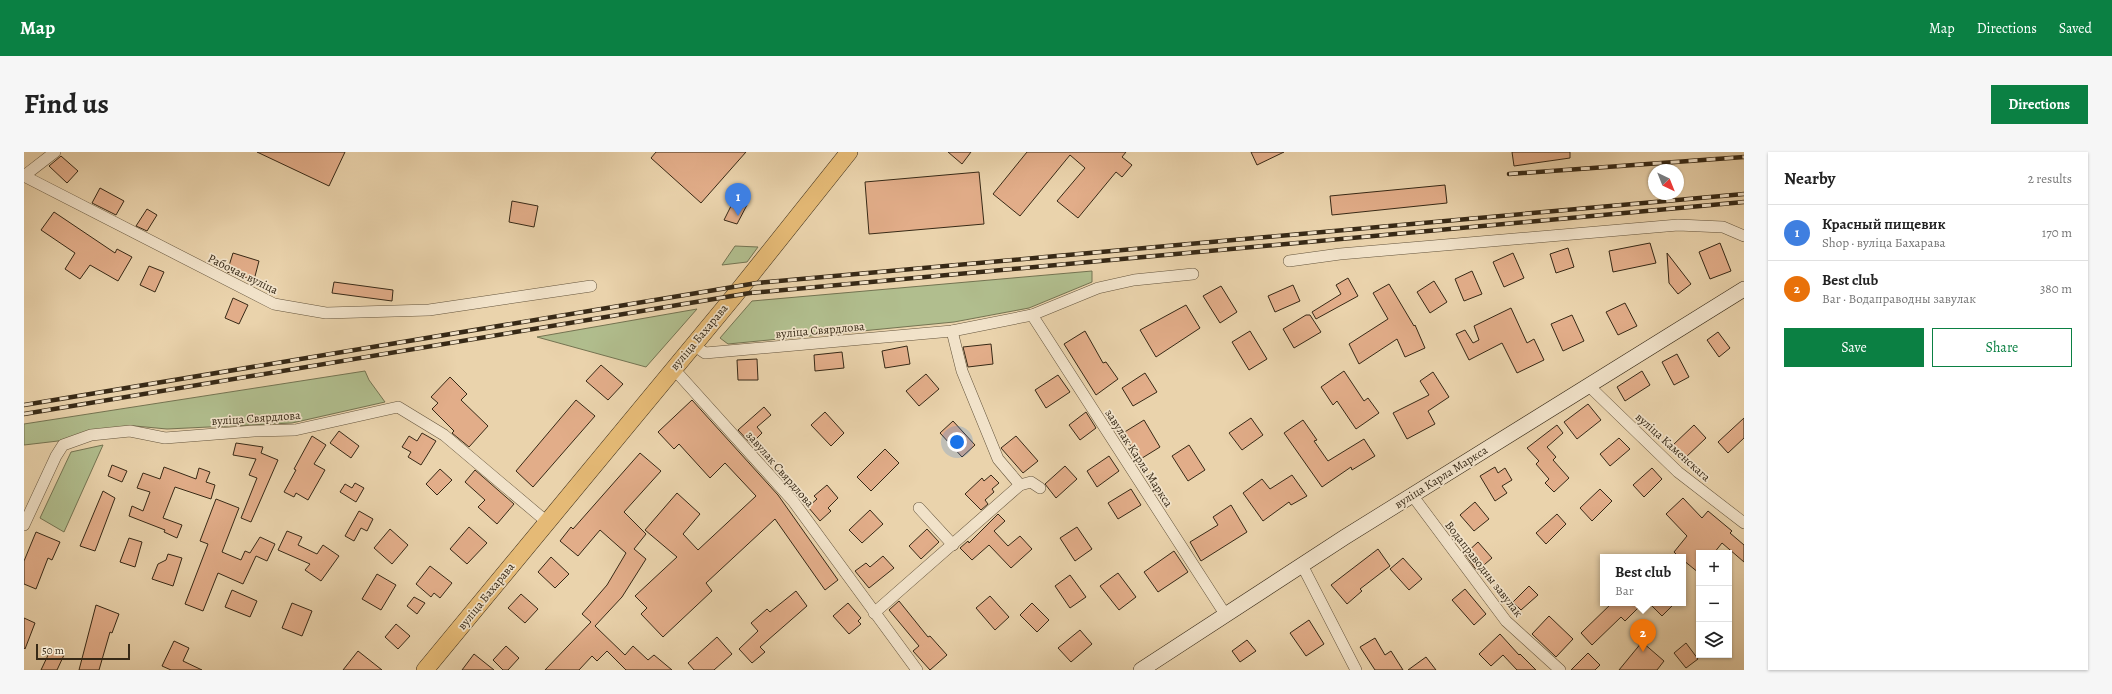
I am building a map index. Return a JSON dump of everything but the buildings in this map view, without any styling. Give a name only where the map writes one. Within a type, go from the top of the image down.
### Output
[{"type":"main road","name":"вуліца Бахарава","points":[[425,670],[548,522],[692,344],[735,295],[849,152]]},
{"type":"main road","name":"вуліца Карла Маркса","points":[[1141,670],[1225,614],[1412,495],[1588,385],[1743,292]]},
{"type":"street","points":[[24,176],[55,152]]},
{"type":"street","name":"Рабочая вуліца","points":[[24,176],[274,304],[326,313],[429,310],[591,286]]},
{"type":"street","points":[[1289,261],[1354,252],[1678,226],[1723,227],[1744,236]]},
{"type":"street","name":"вуліца Свярдлова","points":[[692,344],[705,353],[952,331],[1032,315],[1098,288],[1134,280],[1193,274]]},
{"type":"street","name":"завулак Карла Маркса","points":[[1032,315],[1225,614]]},
{"type":"street","points":[[952,331],[962,371],[998,459],[1020,485]]},
{"type":"street","name":"завулак Свярдлова","points":[[673,368],[793,501],[917,670]]},
{"type":"street","name":"вуліца Каменскага","points":[[1588,385],[1678,472],[1744,523]]},
{"type":"street","name":"вуліца Свярдлова","points":[[24,525],[56,456],[63,445],[91,435],[130,430],[165,438],[254,431],[295,430],[398,407],[444,435],[548,522]]},
{"type":"street","points":[[874,612],[953,545],[1020,485],[1031,482],[1040,488]]},
{"type":"street","name":"Водаправодны завулак","points":[[1412,495],[1506,621],[1560,670]]},
{"type":"street","points":[[919,508],[953,545]]},
{"type":"street","points":[[1302,565],[1356,670]]},
{"type":"green space","points":[[735,246],[758,247],[747,262],[722,265]]},
{"type":"green space","points":[[1092,271],[1092,282],[1029,308],[954,322],[728,344],[720,338],[752,301]]},
{"type":"green space","points":[[697,309],[646,367],[537,337]]},
{"type":"green space","points":[[365,371],[369,380],[385,402],[292,423],[167,429],[135,426],[91,431],[58,441],[24,445],[24,424]]},
{"type":"green space","points":[[103,445],[64,532],[40,518],[71,452]]},
{"type":"railway","points":[[1509,174],[1744,157]]},
{"type":"railway","points":[[24,405],[757,283],[1744,194]]},
{"type":"railway","points":[[24,414],[750,293],[1744,202]]},
{"type":"place","name":"Красный пищевик","points":[[738,216]]},
{"type":"place","name":"Best club","points":[[1643,652]]}]
